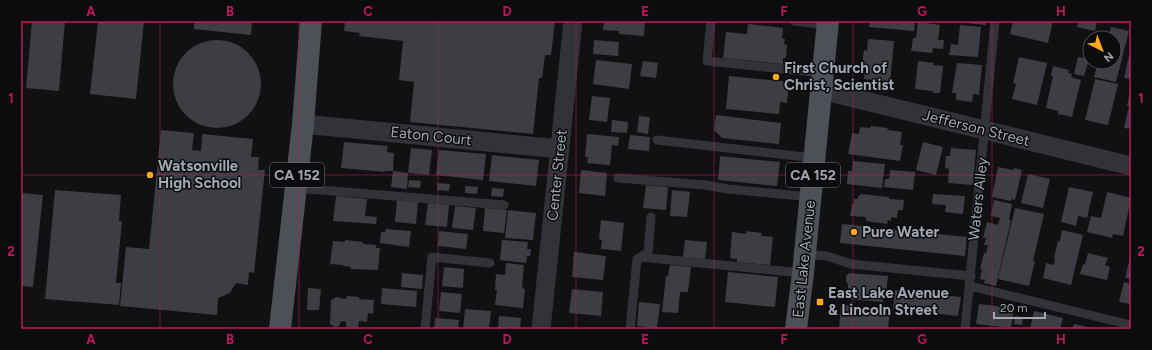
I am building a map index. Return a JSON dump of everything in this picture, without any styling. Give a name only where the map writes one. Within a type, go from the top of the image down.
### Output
[{"type":"main road","name":"CA 152","points":[[280,329],[303,124],[312,21]]},
{"type":"main road","name":"East Lake Avenue","points":[[796,329],[828,23]]},
{"type":"street","name":"Center Street","points":[[541,329],[573,21]]},
{"type":"street","name":"Jefferson Street","points":[[822,82],[985,131],[1131,166]]},
{"type":"street","name":"Eaton Court","points":[[303,124],[560,149]]},
{"type":"lane","points":[[711,21],[706,61],[822,82]]},
{"type":"lane","points":[[794,21],[828,23]]},
{"type":"lane","name":"Waters Alley","points":[[965,329],[995,21]]},
{"type":"lane","points":[[657,140],[814,158]]},
{"type":"lane","points":[[618,178],[704,185],[728,190],[811,196]]},
{"type":"lane","points":[[296,188],[504,205]]},
{"type":"lane","points":[[630,329],[636,259],[648,253],[651,218]]},
{"type":"lane","points":[[640,257],[804,264],[827,256],[851,264],[970,281],[1131,326]]},
{"type":"lane","points":[[425,329],[432,257],[490,264]]},
{"type":"building","points":[[32,21],[65,21],[59,91],[26,88]]},
{"type":"building","points":[[98,21],[144,21],[136,99],[90,94]]},
{"type":"building","points":[[194,21],[252,21],[251,35],[194,29]]},
{"type":"building","points":[[345,21],[555,21],[551,55],[545,55],[542,78],[539,78],[533,134],[410,122],[414,82],[399,80],[403,41],[359,36],[360,33],[344,31]]},
{"type":"building","points":[[604,21],[645,21],[644,36],[619,34],[619,31],[603,30]]},
{"type":"building","points":[[870,21],[915,21],[914,31],[869,27]]},
{"type":"building","points":[[966,21],[986,21],[986,25],[966,23]]},
{"type":"building","points":[[1013,21],[1053,21],[1048,43],[1010,34]]},
{"type":"building","points":[[1079,21],[1097,21],[1095,30],[1077,27]]},
{"type":"building","points":[[918,22],[940,25],[938,40],[944,40],[943,49],[933,48],[932,53],[911,51],[913,38],[916,38]]},
{"type":"building","points":[[748,24],[783,28],[782,38],[785,39],[784,44],[787,45],[786,58],[783,58],[783,64],[723,58],[726,32],[747,34]]},
{"type":"building","points":[[960,25],[981,27],[978,57],[949,55],[951,44],[958,45]]},
{"type":"building","points":[[1111,27],[1129,31],[1122,58],[1122,30],[1110,30]]},
{"type":"building","points":[[868,39],[894,41],[890,82],[864,79],[865,65],[862,65],[864,50],[867,51]]},
{"type":"building","points":[[217,40],[234,43],[248,53],[258,67],[261,84],[258,101],[248,115],[234,125],[217,128],[200,125],[186,115],[176,101],[173,84],[176,67],[186,53],[200,43]]},
{"type":"building","points":[[594,40],[619,42],[618,56],[593,54]]},
{"type":"building","points":[[1129,56],[1131,56],[1131,79],[1124,78]]},
{"type":"building","points":[[1019,57],[1047,63],[1037,105],[1012,99],[1016,84],[1013,83]]},
{"type":"building","points":[[1078,57],[1082,58],[1082,70],[1086,70],[1084,76],[1074,74]]},
{"type":"building","points":[[596,60],[632,64],[629,89],[593,84]]},
{"type":"building","points":[[643,61],[658,63],[656,78],[640,76]]},
{"type":"building","points":[[918,61],[943,66],[940,93],[915,89]]},
{"type":"building","points":[[957,63],[982,65],[979,95],[973,94],[972,102],[956,100],[956,93],[952,93]]},
{"type":"building","points":[[1053,66],[1069,70],[1068,73],[1072,74],[1071,77],[1081,80],[1072,117],[1058,114],[1058,111],[1046,108],[1053,76],[1051,75]]},
{"type":"building","points":[[1096,70],[1119,70],[1116,82],[1094,77]]},
{"type":"building","points":[[729,76],[789,82],[787,103],[780,102],[779,114],[726,109]]},
{"type":"building","points":[[1095,79],[1118,84],[1108,125],[1085,120]]},
{"type":"building","points":[[1130,90],[1131,129],[1124,128],[1129,106],[1127,106]]},
{"type":"building","points":[[592,96],[610,98],[607,122],[589,120]]},
{"type":"building","points":[[716,115],[781,123],[779,144],[722,138],[714,130]]},
{"type":"building","points":[[639,116],[650,117],[648,134],[637,132]]},
{"type":"building","points":[[612,120],[628,122],[627,133],[611,132]]},
{"type":"building","points":[[871,126],[888,128],[887,130],[902,132],[900,145],[903,145],[900,161],[848,154],[852,133],[859,134],[860,127],[870,128]]},
{"type":"building","points":[[161,130],[194,133],[192,150],[201,151],[202,134],[253,139],[251,157],[259,157],[258,170],[265,170],[254,273],[249,272],[248,285],[236,283],[230,293],[218,298],[217,315],[120,306],[126,247],[149,249]]},
{"type":"building","points":[[587,134],[619,137],[618,146],[612,145],[610,165],[587,163],[588,157],[585,157]]},
{"type":"building","points":[[630,135],[650,137],[649,151],[628,149]]},
{"type":"building","points":[[344,142],[388,146],[387,152],[394,153],[393,171],[385,172],[341,168]]},
{"type":"building","points":[[923,142],[943,147],[936,175],[916,170]]},
{"type":"building","points":[[411,148],[432,150],[429,175],[408,173]]},
{"type":"building","points":[[951,148],[976,150],[973,185],[948,183],[949,169],[945,168],[946,156],[950,156]]},
{"type":"building","points":[[439,150],[486,154],[483,180],[436,175]]},
{"type":"building","points":[[492,155],[539,160],[536,186],[489,181]]},
{"type":"building","points":[[720,156],[780,162],[777,186],[718,180]]},
{"type":"building","points":[[853,161],[885,164],[882,188],[847,184],[848,171],[852,171]]},
{"type":"building","points":[[998,167],[1022,170],[1015,200],[1011,199],[1011,201],[992,197]]},
{"type":"building","points":[[581,170],[607,173],[605,196],[579,193]]},
{"type":"building","points":[[890,170],[915,172],[913,190],[884,187],[885,179],[889,179]]},
{"type":"building","points":[[393,171],[408,173],[407,189],[391,187]]},
{"type":"building","points":[[1028,174],[1050,179],[1043,208],[1021,203]]},
{"type":"building","points":[[409,180],[421,181],[420,188],[408,187]]},
{"type":"building","points":[[437,183],[450,184],[449,191],[437,190]]},
{"type":"building","points":[[646,185],[668,187],[666,210],[643,208]]},
{"type":"building","points":[[465,186],[478,187],[477,194],[465,193]]},
{"type":"building","points":[[1069,187],[1093,192],[1087,218],[1078,216],[1076,226],[1061,222]]},
{"type":"building","points":[[492,188],[504,189],[503,197],[491,196]]},
{"type":"building","points":[[55,190],[121,195],[119,221],[122,221],[116,283],[121,283],[119,305],[45,299]]},
{"type":"building","points":[[672,190],[690,192],[687,217],[670,216]]},
{"type":"building","points":[[1107,192],[1131,198],[1123,236],[1113,234],[1112,238],[1087,232],[1091,216],[1101,218]]},
{"type":"building","points":[[21,193],[43,195],[33,287],[21,286]]},
{"type":"building","points":[[861,194],[904,200],[903,210],[898,210],[897,218],[891,217],[891,221],[888,220],[887,224],[866,221],[866,217],[850,216],[854,199],[858,199]]},
{"type":"building","points":[[933,194],[965,196],[963,214],[945,212],[946,205],[932,204]]},
{"type":"building","points":[[336,196],[367,199],[365,216],[377,217],[376,224],[333,221]]},
{"type":"building","points":[[397,199],[418,201],[416,224],[395,222]]},
{"type":"building","points":[[994,200],[1012,204],[1009,220],[1011,220],[996,286],[984,283],[985,280],[980,279],[982,269],[980,269],[984,253],[986,253],[988,245],[984,245],[986,238],[983,238],[987,222],[998,225],[1000,218],[991,216]]},
{"type":"building","points":[[428,203],[449,205],[447,227],[425,225]]},
{"type":"building","points":[[455,206],[476,208],[473,230],[452,228]]},
{"type":"building","points":[[485,208],[507,210],[504,233],[483,231]]},
{"type":"building","points":[[1015,208],[1044,214],[1029,286],[998,279]]},
{"type":"building","points":[[508,210],[536,213],[533,240],[505,238]]},
{"type":"building","points":[[601,220],[624,223],[621,251],[601,249],[602,240],[599,239]]},
{"type":"building","points":[[842,224],[967,237],[965,256],[840,243]]},
{"type":"building","points":[[386,229],[411,231],[409,247],[380,243],[381,232],[385,232]]},
{"type":"building","points":[[1062,230],[1083,235],[1071,285],[1043,278],[1046,263],[1054,265],[1054,258]]},
{"type":"building","points":[[439,231],[468,234],[466,249],[438,246]]},
{"type":"building","points":[[746,231],[762,233],[761,236],[773,237],[770,265],[737,262],[737,259],[730,258],[732,232],[746,234]]},
{"type":"building","points":[[345,240],[363,242],[363,244],[376,245],[376,248],[380,248],[378,270],[350,269],[351,267],[330,264],[333,241],[345,242]]},
{"type":"building","points":[[502,240],[528,242],[527,249],[531,249],[530,256],[527,256],[526,263],[500,260]]},
{"type":"building","points":[[685,240],[707,242],[705,259],[683,257]]},
{"type":"building","points":[[574,252],[606,256],[603,280],[572,277]]},
{"type":"building","points":[[1088,253],[1108,258],[1105,265],[1110,267],[1107,280],[1080,274],[1083,264],[1085,265]]},
{"type":"building","points":[[1130,258],[1131,259],[1131,279],[1125,278]]},
{"type":"building","points":[[506,263],[524,265],[522,288],[525,289],[523,308],[495,305],[497,290],[495,290],[496,274],[505,275]]},
{"type":"building","points":[[670,265],[691,267],[688,292],[680,292],[678,313],[662,312],[666,276],[668,276]]},
{"type":"building","points":[[444,267],[464,269],[463,288],[442,286]]},
{"type":"building","points":[[728,272],[778,277],[775,307],[725,302]]},
{"type":"building","points":[[402,273],[423,275],[422,289],[401,287]]},
{"type":"building","points":[[849,273],[888,276],[886,293],[883,292],[883,302],[847,299],[848,285],[846,276]]},
{"type":"building","points":[[1124,282],[1131,284],[1131,304],[1119,302]]},
{"type":"building","points":[[308,288],[321,289],[319,310],[307,310]]},
{"type":"building","points":[[382,288],[417,291],[416,307],[381,304]]},
{"type":"building","points":[[572,289],[603,292],[601,316],[569,313]]},
{"type":"building","points":[[895,290],[961,297],[958,316],[893,309]]},
{"type":"building","points":[[441,292],[462,294],[460,313],[439,311]]},
{"type":"building","points":[[347,296],[359,297],[359,299],[374,300],[373,314],[368,313],[367,322],[359,321],[358,328],[346,327],[346,322],[341,321],[339,326],[335,327],[330,324],[331,300],[336,297],[346,299]]},
{"type":"building","points":[[639,302],[660,304],[657,328],[637,326]]},
{"type":"building","points":[[979,304],[1014,308],[1011,328],[976,324]]},
{"type":"building","points":[[841,305],[890,309],[888,329],[839,329]]},
{"type":"building","points":[[465,309],[491,311],[489,329],[463,329]]},
{"type":"building","points":[[1034,311],[1063,318],[1060,329],[1030,329]]},
{"type":"building","points":[[499,316],[521,318],[520,329],[498,329]]},
{"type":"building","points":[[1015,316],[1023,317],[1022,325],[1014,324]]},
{"type":"building","points":[[435,318],[459,320],[458,329],[434,329]]},
{"type":"building","points":[[1074,324],[1092,328],[1092,329],[1072,329]]},
{"type":"place","name":"First Church of Christ, Scientist","points":[[776,77]]},
{"type":"place","name":"Watsonville High School","points":[[150,175]]},
{"type":"place","name":"Pure Water","points":[[854,232]]},
{"type":"place","name":"East Lake Avenue & Lincoln Street","points":[[820,302]]}]
